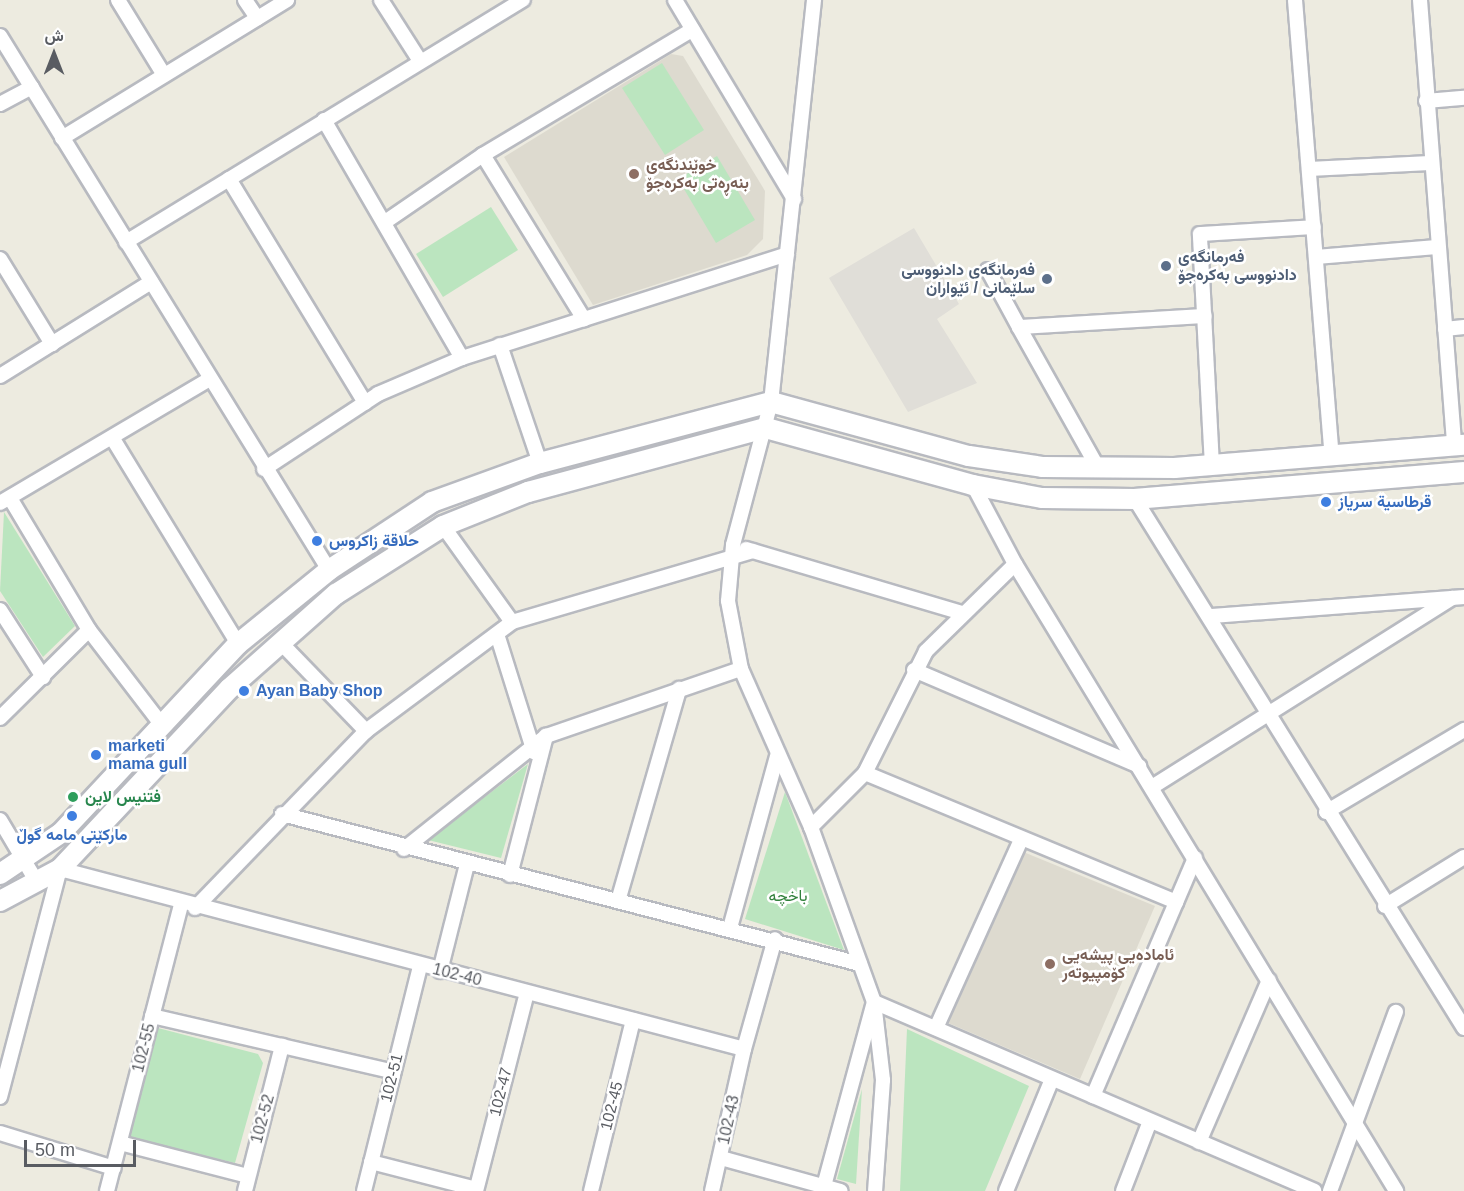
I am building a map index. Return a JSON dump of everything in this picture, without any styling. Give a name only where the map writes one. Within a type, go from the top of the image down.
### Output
[{"type":"main road","points":[[0,874],[24,861],[61,833],[238,644],[329,570],[432,502],[540,463],[771,402],[985,459],[1098,468],[1218,466],[1459,445]]},
{"type":"main road","points":[[0,901],[38,884],[60,869],[280,642],[336,594],[443,526],[528,492],[766,428],[973,485],[1042,498],[1176,496],[1464,472]]},
{"type":"main road","points":[[1218,466],[1227,490]]},
{"type":"main road","points":[[1175,468],[1176,496]]},
{"type":"street","points":[[118,0],[164,75]]},
{"type":"street","points":[[245,0],[257,18]]},
{"type":"street","points":[[62,138],[287,0]]},
{"type":"street","points":[[381,0],[420,61]]},
{"type":"street","points":[[675,0],[794,199]]},
{"type":"street","points":[[814,0],[771,402],[732,551],[728,601],[741,669],[777,756],[811,827],[874,1002],[883,1080],[875,1191]]},
{"type":"street","points":[[1295,0],[1332,455]]},
{"type":"street","points":[[1420,0],[1437,247],[1459,445]]},
{"type":"street","points":[[126,242],[517,2]]},
{"type":"street","points":[[385,222],[483,155],[692,30]]},
{"type":"street","points":[[0,36],[264,469],[329,570]]},
{"type":"street","points":[[0,104],[32,87]]},
{"type":"street","points":[[1426,101],[1464,98]]},
{"type":"street","points":[[324,120],[462,358]]},
{"type":"street","points":[[483,155],[584,319]]},
{"type":"street","points":[[1309,169],[1430,163]]},
{"type":"street","points":[[229,179],[365,403]]},
{"type":"street","points":[[1218,466],[1200,234],[1314,227]]},
{"type":"street","points":[[1316,257],[1437,247]]},
{"type":"street","points":[[264,469],[365,403],[462,358],[787,254]]},
{"type":"street","points":[[0,259],[52,344]]},
{"type":"street","points":[[988,270],[1098,468]]},
{"type":"street","points":[[0,376],[151,282]]},
{"type":"street","points":[[1019,327],[1205,316]]},
{"type":"street","points":[[1445,329],[1464,327]]},
{"type":"street","points":[[500,345],[540,463]]},
{"type":"street","points":[[161,724],[89,630],[5,500],[113,440],[210,380]]},
{"type":"street","points":[[113,440],[238,644]]},
{"type":"street","points":[[973,485],[1015,564],[1196,858],[1396,1191]]},
{"type":"street","points":[[1135,498],[1212,616],[1267,715],[1326,812],[1464,1028]]},
{"type":"street","points":[[443,526],[512,622]]},
{"type":"street","points":[[195,908],[282,814],[366,731],[512,622],[732,551],[753,551],[962,613]]},
{"type":"street","points":[[811,827],[866,773],[914,670],[962,613],[1015,564]]},
{"type":"street","points":[[1212,616],[1458,597]]},
{"type":"street","points":[[1152,787],[1458,597]]},
{"type":"street","points":[[0,610],[43,677]]},
{"type":"street","points":[[0,718],[89,630]]},
{"type":"street","points":[[497,634],[538,765]]},
{"type":"street","points":[[280,642],[366,731]]},
{"type":"street","points":[[404,849],[546,736],[741,669]]},
{"type":"street","points":[[914,670],[1139,766]]},
{"type":"street","points":[[618,901],[679,689]]},
{"type":"street","points":[[1326,812],[1464,730]]},
{"type":"street","points":[[510,875],[546,736]]},
{"type":"street","points":[[730,928],[777,756]]},
{"type":"street","points":[[866,773],[1021,840],[1176,902]]},
{"type":"street","points":[[282,814],[404,849],[775,939],[860,964]]},
{"type":"street","points":[[0,820],[38,884]]},
{"type":"street","points":[[936,1028],[1021,840]]},
{"type":"street","points":[[1385,906],[1464,857]]},
{"type":"street","points":[[1093,1096],[1196,858]]},
{"type":"street","points":[[441,971],[467,864]]},
{"type":"street","points":[[0,1097],[2,1081],[60,869]]},
{"type":"street","name":"102-40","points":[[60,869],[195,908],[744,1049]]},
{"type":"street","name":"102-55","points":[[107,1191],[181,904]]},
{"type":"street","points":[[744,1049],[775,939]]},
{"type":"street","name":"102-51","points":[[364,1191],[420,966]]},
{"type":"street","points":[[1199,1142],[1269,980]]},
{"type":"street","name":"102-47","points":[[476,1190],[527,993]]},
{"type":"street","points":[[874,1002],[1314,1191]]},
{"type":"street","points":[[824,1186],[874,1002]]},
{"type":"street","points":[[1330,1191],[1357,1126],[1396,1012]]},
{"type":"street","points":[[152,1016],[394,1072]]},
{"type":"street","name":"102-45","points":[[591,1191],[633,1020]]},
{"type":"street","name":"102-52","points":[[244,1191],[282,1046]]},
{"type":"street","name":"102-43","points":[[712,1191],[744,1049]]},
{"type":"street","points":[[1006,1191],[1052,1079]]},
{"type":"street","points":[[1123,1191],[1150,1121]]},
{"type":"street","points":[[0,1133],[114,1168]]},
{"type":"street","points":[[120,1143],[248,1176]]},
{"type":"street","points":[[721,1158],[841,1191]]},
{"type":"street","points":[[372,1162],[476,1190]]},
{"type":"shaded area","name":"خوێندنگەی بنەڕەتی بەکرەجۆ","points":[[671,54],[683,56],[765,191],[763,239],[747,255],[593,305],[504,157]]},
{"type":"shaded area","points":[[914,228],[959,304],[937,319],[977,383],[908,412],[829,278]]},
{"type":"shaded area","name":"ئامادەیی پیشەیی کۆمپیوتەر","points":[[1021,851],[1155,906],[1080,1079],[946,1022]]},
{"type":"green space","points":[[662,63],[704,130],[665,155],[622,88]]},
{"type":"green space","points":[[717,156],[755,220],[716,243],[678,179]]},
{"type":"green space","points":[[491,207],[518,250],[443,297],[416,254]]},
{"type":"green space","points":[[4,512],[75,626],[43,657],[0,591]]},
{"type":"green space","points":[[528,764],[501,858],[428,840]]},
{"type":"green space","name":"باخچە","points":[[785,792],[844,950],[745,919]]},
{"type":"green space","points":[[158,1028],[258,1054],[263,1063],[235,1163],[130,1138]]},
{"type":"green space","points":[[907,1029],[1029,1086],[985,1191],[900,1191]]},
{"type":"green space","points":[[862,1089],[856,1184],[837,1179]]},
{"type":"place","name":"خوێندنگەی بنەڕەتی بەکرەجۆ","points":[[634,174]]},
{"type":"place","name":"فەرمانگەی دادنووسی بەکرەجۆ","points":[[1166,266]]},
{"type":"place","name":"فەرمانگەی دادنووسی سلێمانی / ئێواران","points":[[1047,279]]},
{"type":"place","name":"قرطاسية سرياز","points":[[1326,502]]},
{"type":"place","name":"حلاقة زاکروس","points":[[317,541]]},
{"type":"place","name":"Ayan Baby Shop","points":[[244,691]]},
{"type":"place","name":"marketi mama gull","points":[[96,755]]},
{"type":"place","name":"فتنيس لاين","points":[[73,797]]},
{"type":"place","name":"مارکێتی مامە گوڵ","points":[[72,816]]},
{"type":"place","name":"ئامادەیی پیشەیی کۆمپیوتەر","points":[[1050,964]]}]
